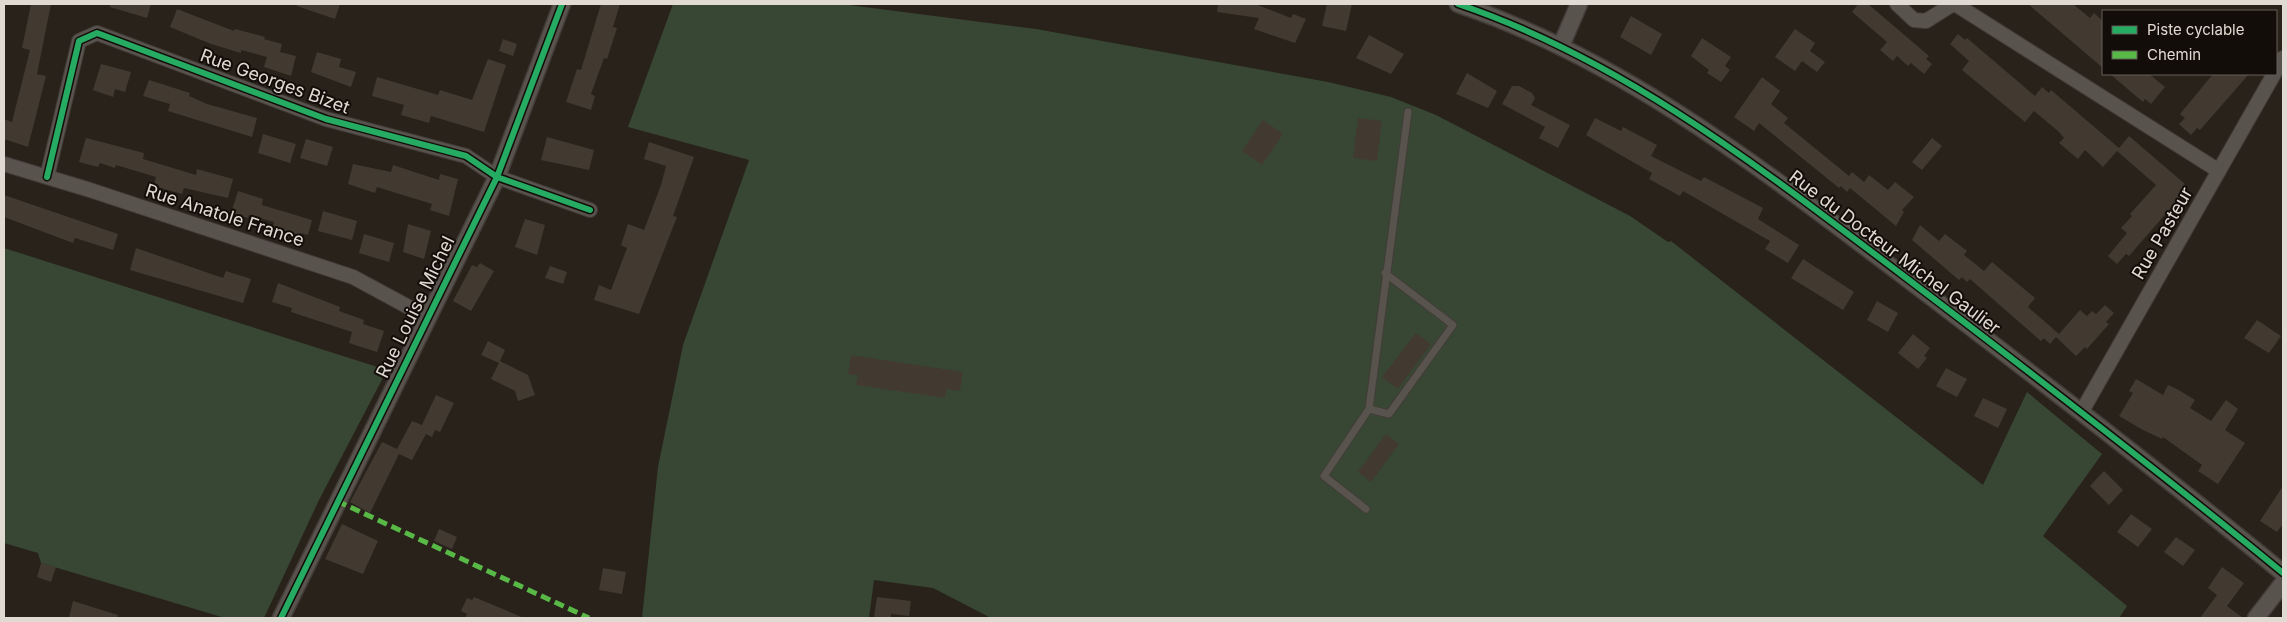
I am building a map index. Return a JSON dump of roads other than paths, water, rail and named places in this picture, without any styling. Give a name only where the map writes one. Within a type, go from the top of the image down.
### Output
[{"type":"street","name":"Rue Louise Michel","points":[[281,618],[497,177],[562,4]]},
{"type":"street","name":"Rue du Docteur Michel Gaulier","points":[[1458,4],[1561,46],[1693,121],[1799,197],[2082,411],[2283,573]]},
{"type":"street","points":[[1561,46],[1579,4]]},
{"type":"street","points":[[1898,4],[1914,20],[1926,21],[1954,4],[2219,171]]},
{"type":"street","name":"Rue Georges Bizet","points":[[47,177],[80,41],[97,32],[326,119],[466,156],[497,177],[590,210]]},
{"type":"street","name":"Rue Pasteur","points":[[2082,411],[2273,75]]},
{"type":"street","name":"Rue Anatole France","points":[[4,164],[353,277],[427,317]]},
{"type":"street","points":[[2256,618],[2283,582]]},
{"type":"lane","points":[[1366,509],[1324,476],[1369,410],[1385,273],[1408,112]]},
{"type":"lane","points":[[1369,410],[1389,414],[1453,325],[1385,273]]}]
